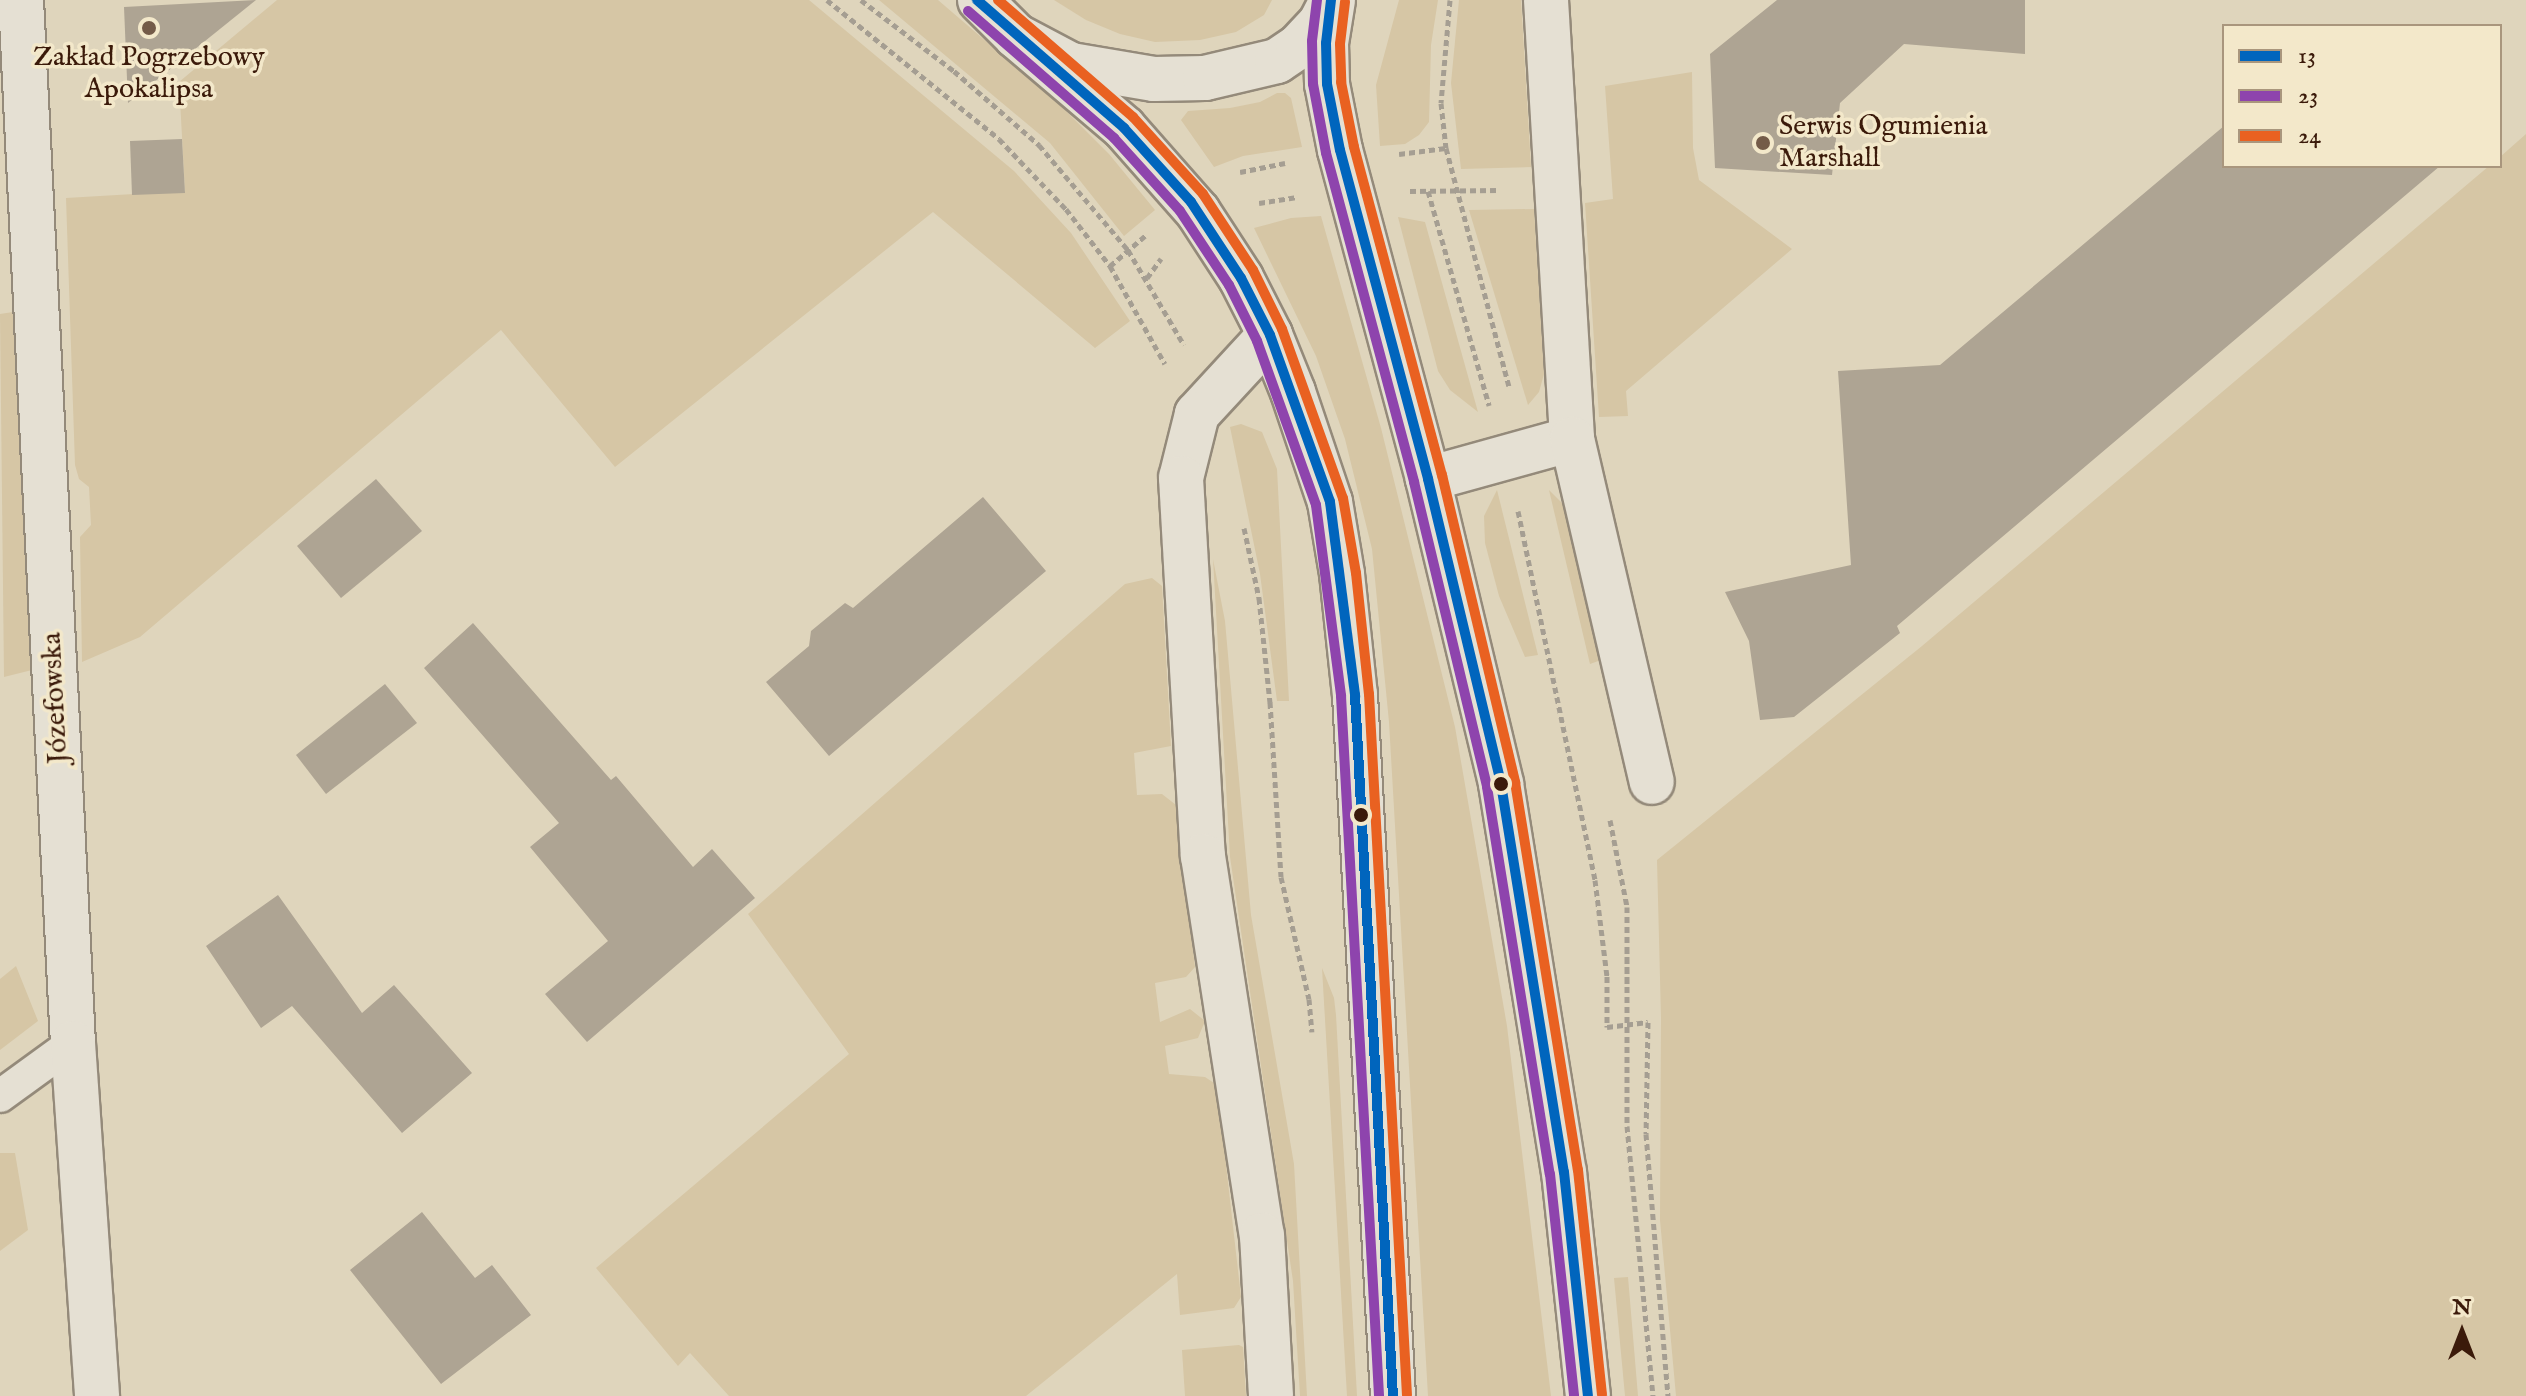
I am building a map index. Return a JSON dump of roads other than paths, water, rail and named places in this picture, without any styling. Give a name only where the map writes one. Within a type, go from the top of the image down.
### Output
[{"type":"street","name":"Józefowska","points":[[21,0],[73,1043],[97,1396]]},
{"type":"street","points":[[1546,0],[1572,439],[1652,782]]},
{"type":"street","points":[[1016,36],[1071,65],[1154,79],[1205,78],[1277,61],[1298,47],[1321,22],[1332,1]]},
{"type":"street","points":[[1332,1],[1326,43],[1327,84],[1347,176],[1428,479],[1501,784],[1564,1172],[1588,1396]]},
{"type":"street","points":[[980,2],[1124,128],[1199,214],[1241,278],[1270,335],[1330,502],[1342,574],[1355,695],[1393,1396]]},
{"type":"street","points":[[1270,335],[1197,414],[1181,478],[1203,856],[1262,1235],[1271,1396]]},
{"type":"street","points":[[1428,479],[1572,439]]},
{"type":"lane","points":[[0,1096],[73,1043]]},
{"type":"place","name":"Zakład Pogrzebowy Apokalipsa","points":[[149,28]]},
{"type":"place","name":"Serwis Ogumienia Marshall","points":[[1763,143]]}]
